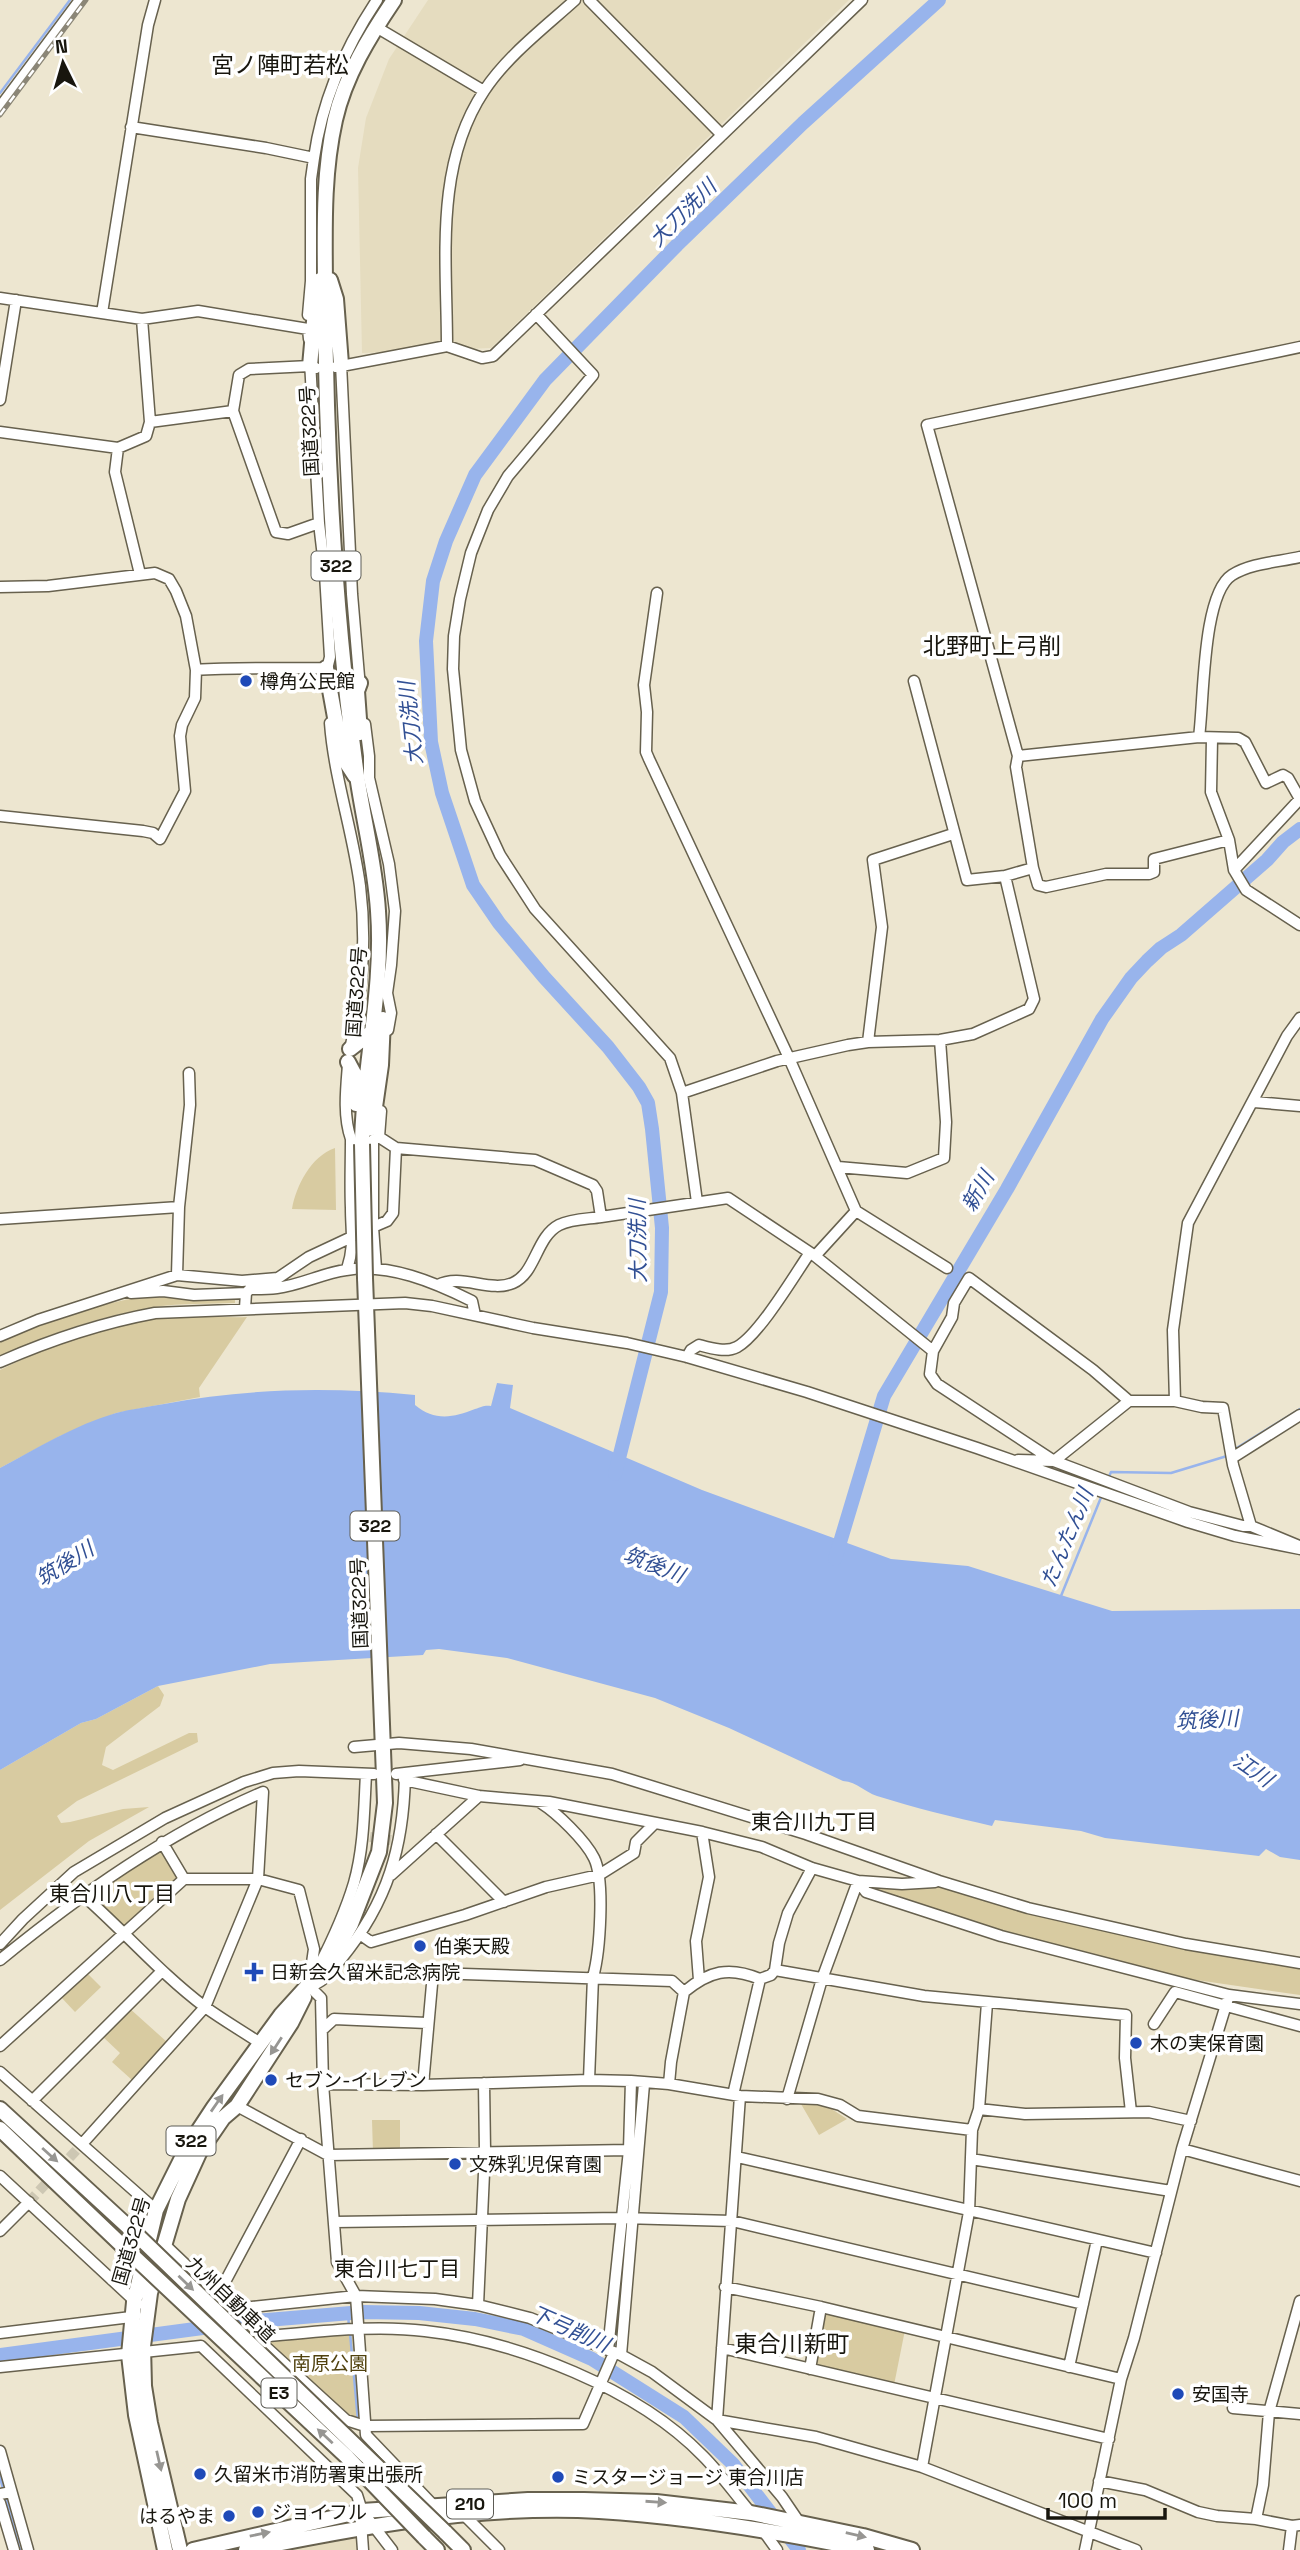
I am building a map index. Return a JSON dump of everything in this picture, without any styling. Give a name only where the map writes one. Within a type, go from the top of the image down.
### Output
[{"type":"highway","name":"国道322号","points":[[164,2550],[136,2415],[134,2302],[156,2210],[187,2148],[260,2043],[281,2015],[331,1960],[351,1924],[379,1852],[386,1802],[367,1310],[371,1273],[362,1137],[386,925],[357,780],[347,695],[338,591],[325,353],[325,258],[328,159],[335,119],[348,81],[374,23],[394,0]]},
{"type":"highway","points":[[325,258],[336,299],[338,366]]},
{"type":"highway","points":[[313,367],[316,299],[325,258]]},
{"type":"highway","points":[[326,668],[342,756],[357,780]]},
{"type":"highway","points":[[357,780],[363,758],[357,691],[360,682]]},
{"type":"highway","points":[[362,1137],[372,1128],[381,1065],[383,1010],[377,986]]},
{"type":"highway","points":[[362,1137],[356,1101],[357,1079],[349,1055],[373,1031]]},
{"type":"highway","name":"国道322号","points":[[136,2322],[148,2308],[178,2199],[199,2153],[223,2118],[237,2106],[291,2023],[309,1986]]},
{"type":"highway","name":"九州自動車道","points":[[0,2109],[137,2235],[463,2550]]},
{"type":"highway","name":"九州自動車道","points":[[0,2129],[346,2456],[437,2550]]},
{"type":"highway","name":"国道322号","points":[[136,2350],[180,2550]]},
{"type":"highway","name":"210","points":[[193,2550],[362,2511],[528,2500],[656,2502],[751,2513],[863,2536],[912,2550]]},
{"type":"highway","name":"210","points":[[246,2550],[366,2526],[466,2514],[575,2510],[652,2514],[762,2529],[816,2544],[867,2550]]},
{"type":"street","points":[[0,107],[80,0]]},
{"type":"street","points":[[102,313],[148,25],[155,0]]},
{"type":"street","points":[[347,1269],[353,1249],[353,1236],[351,1139],[348,1131],[346,1092],[349,1055],[361,997],[364,928],[360,884],[341,781],[332,752],[326,668],[330,657],[319,523],[313,367],[308,329],[311,179],[318,125],[331,88],[374,23],[377,0]]},
{"type":"street","points":[[447,346],[446,204],[450,176],[469,119],[484,91],[506,65],[575,0]]},
{"type":"street","points":[[589,0],[722,135]]},
{"type":"street","points":[[379,1137],[381,1065],[391,1013],[387,993],[386,925],[395,911],[389,864],[369,778],[349,543],[338,366],[447,346],[476,357],[489,358],[862,0]]},
{"type":"street","points":[[374,23],[484,91]]},
{"type":"street","points":[[131,127],[314,158]]},
{"type":"street","points":[[0,298],[142,319],[198,311],[308,329]]},
{"type":"street","points":[[0,400],[16,300]]},
{"type":"street","points":[[536,314],[593,375],[508,476],[488,510],[471,552],[454,636],[453,669],[461,750],[475,801],[507,866],[535,909],[670,1058],[682,1093],[697,1202]]},
{"type":"street","points":[[0,432],[118,448],[146,436],[150,422],[142,319]]},
{"type":"street","points":[[1229,840],[1154,859],[1154,872],[1149,874],[1106,874],[1046,887],[1038,885],[1016,767],[1018,756],[926,425],[1300,347]]},
{"type":"street","points":[[313,367],[249,369],[239,376],[233,411],[276,532],[288,534],[319,523]]},
{"type":"street","points":[[150,422],[233,411]]},
{"type":"street","points":[[118,448],[115,472],[140,575]]},
{"type":"street","points":[[1199,737],[1209,628],[1220,589],[1225,581],[1245,569],[1300,557]]},
{"type":"street","points":[[0,587],[48,586],[155,573],[165,575],[173,585],[186,617],[196,670],[195,698],[181,725],[185,791],[160,839],[143,831],[0,816]]},
{"type":"street","points":[[657,593],[644,685],[647,712],[646,752],[789,1058],[856,1211],[947,1268]]},
{"type":"street","points":[[196,670],[244,666],[326,668]]},
{"type":"street","points":[[914,681],[967,880],[1005,876],[1033,868]]},
{"type":"street","points":[[1018,756],[1199,737],[1238,738],[1245,742],[1266,783],[1283,775],[1288,778],[1300,799],[1234,870]]},
{"type":"street","points":[[1212,739],[1211,792],[1229,840],[1234,870],[1246,890],[1300,925]]},
{"type":"street","points":[[868,1042],[882,927],[873,860],[953,834]]},
{"type":"street","points":[[682,1093],[789,1058],[868,1042],[940,1040],[973,1034],[1029,1009],[1034,999],[1005,876]]},
{"type":"street","points":[[364,928],[386,925]]},
{"type":"street","points":[[1175,1401],[1173,1330],[1188,1223],[1287,1036],[1300,1018]]},
{"type":"street","points":[[838,1167],[906,1173],[944,1158],[946,1122],[940,1040]]},
{"type":"street","points":[[177,1275],[179,1207],[190,1105],[189,1073]]},
{"type":"street","points":[[1254,1102],[1300,1105]]},
{"type":"street","points":[[379,1137],[396,1148],[536,1160],[593,1185],[597,1191],[601,1217]]},
{"type":"street","points":[[371,1273],[373,1140],[379,1137]]},
{"type":"street","points":[[0,1336],[38,1320],[177,1275],[242,1280],[278,1278],[309,1257],[387,1221],[393,1213],[396,1148]]},
{"type":"street","points":[[438,1285],[450,1281],[498,1286],[513,1283],[525,1272],[550,1231],[562,1223],[728,1198],[812,1255],[933,1351]]},
{"type":"street","points":[[0,1219],[179,1207]]},
{"type":"street","points":[[687,1357],[691,1350],[699,1345],[722,1350],[737,1347],[774,1307],[812,1255],[856,1211]]},
{"type":"street","points":[[114,1296],[163,1291],[194,1295],[246,1293],[250,1289],[279,1288],[347,1269],[405,1274],[438,1285],[472,1301],[475,1315]]},
{"type":"street","points":[[1129,1401],[1093,1370],[969,1278],[954,1303],[952,1317],[933,1351],[930,1374],[937,1384],[1054,1461],[1189,1512],[1251,1526],[1300,1548]]},
{"type":"street","points":[[245,1308],[246,1293]]},
{"type":"street","points":[[0,1362],[65,1336],[122,1319],[167,1312],[245,1308],[367,1310],[432,1306],[687,1357],[807,1392],[1188,1522],[1261,1542],[1300,1548]]},
{"type":"street","points":[[1007,1459],[1054,1461],[1129,1401],[1175,1401],[1223,1408],[1232,1458],[1251,1526]]},
{"type":"street","points":[[1232,1458],[1300,1415]]},
{"type":"street","points":[[1267,1533],[1300,1538]]},
{"type":"street","points":[[354,1747],[384,1740],[437,1745],[612,1774],[707,1802],[939,1881],[1028,1908],[1185,1944],[1300,1963]]},
{"type":"street","points":[[402,1776],[528,1758]]},
{"type":"street","points":[[0,1944],[74,1872],[165,1818],[244,1782],[273,1773],[299,1771],[370,1774],[366,1836],[354,1881],[337,1931],[309,1986]]},
{"type":"street","points":[[402,1776],[479,1796],[540,1802],[702,1832],[762,1847],[812,1868],[858,1881],[902,1884],[939,1881]]},
{"type":"street","points":[[309,1986],[320,1984],[361,1935],[391,1875],[395,1840],[403,1821],[402,1776]]},
{"type":"street","points":[[0,1960],[84,1896],[162,1842],[218,1811],[263,1792],[258,1879],[205,2007],[82,2144]]},
{"type":"street","points":[[391,1875],[479,1796]]},
{"type":"street","points":[[540,1802],[551,1809],[594,1857],[599,1875],[598,1939],[593,1977],[589,2080]]},
{"type":"street","points":[[361,1935],[370,1942],[546,1887],[599,1875],[634,1853],[636,1842],[655,1823]]},
{"type":"street","points":[[699,1980],[696,1941],[709,1877],[702,1832]]},
{"type":"street","points":[[436,1834],[504,1902]]},
{"type":"street","points":[[162,1842],[184,1879]]},
{"type":"street","points":[[669,2084],[684,1993],[699,1980],[723,1972],[739,1971],[760,1979],[771,1975],[775,1970],[779,1943],[788,1913],[812,1868]]},
{"type":"street","points":[[0,2046],[184,1879],[258,1879],[299,1890],[314,1949],[309,1986]]},
{"type":"street","points":[[787,2099],[822,1979],[858,1881]]},
{"type":"street","points":[[858,1881],[866,1892],[1001,1937],[1229,1995],[1300,2004]]},
{"type":"street","points":[[84,1896],[205,2007],[260,2043]]},
{"type":"street","points":[[32,2101],[162,1970]]},
{"type":"street","points":[[775,1970],[924,1996],[1126,2015],[1125,2058],[1131,2112]]},
{"type":"street","points":[[424,2085],[433,1973],[672,1981],[684,1993]]},
{"type":"street","points":[[717,2420],[725,2287],[737,2157],[736,2096],[760,1979]]},
{"type":"street","points":[[309,1986],[321,1998],[323,2084],[337,2262],[356,2297],[366,2430],[357,2495],[366,2526],[363,2550]]},
{"type":"street","points":[[1154,2024],[1175,1992],[1300,2026]]},
{"type":"street","points":[[1085,2550],[1121,2379],[1182,2149],[1229,1995]]},
{"type":"street","points":[[922,2467],[969,2212],[972,2130],[979,2109],[987,2003]]},
{"type":"street","points":[[322,2030],[334,2019],[427,2023]]},
{"type":"street","points":[[0,2072],[156,2210]]},
{"type":"street","points":[[615,2353],[631,2081]]},
{"type":"street","points":[[323,2084],[631,2081],[669,2084],[736,2096],[818,2099],[840,2105],[858,2116],[972,2130]]},
{"type":"street","points":[[478,2305],[485,2151],[484,2083]]},
{"type":"street","points":[[366,2430],[583,2424],[615,2353],[634,2218],[644,2084]]},
{"type":"street","points":[[237,2106],[301,2138],[328,2155],[629,2150]]},
{"type":"street","points":[[979,2109],[1025,2115],[1149,2112],[1191,2121]]},
{"type":"street","points":[[218,2295],[301,2138]]},
{"type":"street","points":[[1182,2149],[1300,2181]]},
{"type":"street","points":[[737,2157],[969,2212],[1156,2252]]},
{"type":"street","points":[[971,2159],[1171,2191]]},
{"type":"street","points":[[0,2176],[134,2302],[148,2308]]},
{"type":"street","points":[[0,2231],[29,2202]]},
{"type":"street","points":[[335,2222],[622,2218],[732,2221],[1083,2304]]},
{"type":"street","points":[[1069,2367],[1097,2240]]},
{"type":"street","points":[[164,2244],[232,2309],[356,2297],[435,2299],[478,2305],[530,2318],[615,2353],[652,2372],[717,2420],[782,2497],[816,2544]]},
{"type":"street","points":[[725,2287],[821,2307],[1121,2379]]},
{"type":"street","points":[[1256,2519],[1263,2485],[1269,2412],[1300,2301]]},
{"type":"street","points":[[810,2369],[821,2307]]},
{"type":"street","points":[[0,2333],[136,2322]]},
{"type":"street","points":[[499,2550],[466,2514],[434,2506],[366,2430],[346,2420],[255,2337],[358,2330],[423,2330],[484,2340],[530,2354],[602,2385],[636,2404],[686,2441],[703,2456],[751,2513],[777,2550]]},
{"type":"street","points":[[0,2367],[136,2350],[201,2346],[357,2495]]},
{"type":"street","points":[[722,2348],[933,2400],[1109,2439]]},
{"type":"street","points":[[1233,2408],[1300,2414]]},
{"type":"street","points":[[717,2420],[816,2437],[922,2467],[1136,2550]]},
{"type":"street","points":[[0,2451],[5,2493],[28,2550]]},
{"type":"street","points":[[1100,2481],[1145,2490],[1198,2512],[1296,2526],[1289,2550]]},
{"type":"street","points":[[0,2503],[13,2550]]},
{"type":"street","points":[[366,2526],[392,2550]]},
{"type":"shaded area","points":[[428,0],[849,0],[491,348],[362,353],[358,168],[366,118],[389,59]]},
{"type":"shaded area","points":[[356,2534],[358,2550],[278,2550]]},
{"type":"green space","points":[[335,1148],[336,1210],[292,1209],[306,1173],[319,1158]]},
{"type":"green space","points":[[151,1294],[204,1300],[235,1298],[235,1303],[164,1306],[115,1315],[56,1333],[0,1357],[0,1341],[11,1336],[94,1307]]},
{"type":"green space","points":[[181,1316],[247,1317],[199,1388],[200,1397],[116,1413],[60,1436],[0,1468],[0,1370],[78,1338],[119,1326]]},
{"type":"green space","points":[[158,1686],[164,1695],[160,1706],[106,1747],[102,1765],[113,1770],[189,1733],[197,1733],[198,1742],[77,1801],[57,1816],[61,1823],[123,1809],[149,1807],[89,1841],[0,1910],[0,1770],[81,1723],[96,1719]]},
{"type":"green space","points":[[162,1842],[184,1879],[125,1932],[84,1896]]},
{"type":"green space","points":[[940,1883],[1163,1943],[1300,1967],[1300,1995],[1169,1976],[1008,1936],[869,1890],[864,1884]]},
{"type":"green space","points":[[85,1971],[101,1987],[75,2012],[60,1996]]},
{"type":"green space","points":[[128,2007],[167,2042],[132,2080],[112,2062],[120,2053],[102,2036]]},
{"type":"green space","points":[[801,2104],[827,2106],[847,2119],[819,2135]]},
{"type":"green space","points":[[372,2120],[400,2120],[400,2152],[373,2153]]},
{"type":"green space","points":[[828,2311],[905,2330],[894,2385],[817,2367],[815,2364],[823,2313]]},
{"type":"green space","name":"南原公園","points":[[358,2330],[365,2426],[346,2420],[255,2337]]},
{"type":"water","points":[[497,1383],[513,1385],[510,1408],[702,1490],[891,1559],[968,1566],[1112,1611],[1300,1609],[1300,1860],[1280,1857],[1266,1849],[1259,1856],[1105,1838],[1081,1831],[995,1820],[992,1826],[948,1816],[872,1794],[729,1728],[655,1698],[507,1658],[439,1649],[426,1650],[423,1655],[270,1664],[158,1686],[96,1719],[81,1723],[0,1770],[0,1468],[86,1424],[140,1408],[226,1395],[321,1390],[415,1395],[415,1405],[422,1410],[437,1416],[451,1416],[491,1406]]},
{"type":"waterway","points":[[0,93],[70,0]]},
{"type":"waterway","name":"大刀洗川","points":[[615,1474],[661,1292],[662,1228],[648,1103],[608,1047],[544,977],[499,923],[473,885],[442,793],[431,742],[426,641],[433,581],[446,541],[475,475],[545,380],[677,245],[803,123],[939,0]]},
{"type":"waterway","name":"新川","points":[[835,1559],[884,1396],[1007,1189],[1102,1019],[1131,978],[1147,961],[1181,935],[1300,829]]},
{"type":"waterway","name":"たんたん川","points":[[1235,1449],[1300,1409]]},
{"type":"waterway","name":"たんたん川","points":[[1108,1479],[1111,1472],[1171,1473],[1227,1456]]},
{"type":"waterway","name":"たんたん川","points":[[1061,1596],[1102,1495]]},
{"type":"waterway","points":[[616,2350],[627,2221]]},
{"type":"waterway","name":"下弓削川","points":[[0,2355],[255,2321],[363,2312],[419,2313],[475,2319],[524,2329],[592,2359],[684,2417],[733,2464],[799,2550]]},
{"type":"waterway","points":[[348,2313],[349,2327]]},
{"type":"waterway","points":[[350,2333],[358,2421]]},
{"type":"waterway","points":[[613,2373],[614,2364]]},
{"type":"waterway","points":[[0,2477],[3,2489]]},
{"type":"waterway","points":[[5,2496],[20,2550]]},
{"type":"tunnel","points":[[370,1837],[391,1840]]},
{"type":"tunnel","points":[[29,2202],[82,2144]]},
{"type":"railway","points":[[0,115],[86,0]]},
{"type":"place","name":"樽角公民館","points":[[246,681]]},
{"type":"place","name":"伯楽天殿","points":[[420,1946]]},
{"type":"place","name":"日新会久留米記念病院","points":[[254,1972]]},
{"type":"place","name":"木の実保育園","points":[[1136,2043]]},
{"type":"place","name":"セブン-イレブン","points":[[271,2080]]},
{"type":"place","name":"文殊乳児保育園","points":[[455,2164]]},
{"type":"place","name":"安国寺","points":[[1178,2394]]},
{"type":"place","name":"久留米市消防署東出張所","points":[[200,2474]]},
{"type":"place","name":"ミスタージョージ 東合川店","points":[[558,2477]]},
{"type":"place","name":"ジョイフル","points":[[258,2512]]},
{"type":"place","name":"はるやま","points":[[229,2516]]},
{"type":"district","name":"宮ノ陣町若松","points":[[280,65]]},
{"type":"district","name":"北野町上弓削","points":[[992,646]]},
{"type":"district","name":"東合川九丁目","points":[[814,1822]]},
{"type":"district","name":"東合川八丁目","points":[[112,1894]]},
{"type":"district","name":"東合川七丁目","points":[[397,2269]]},
{"type":"district","name":"東合川新町","points":[[792,2344]]},
{"type":"water label","name":"筑後川","points":[[65,1564]]},
{"type":"water label","name":"筑後川","points":[[654,1565]]},
{"type":"water label","name":"筑後川","points":[[1207,1720]]},
{"type":"water label","name":"江川","points":[[1253,1770]]}]
